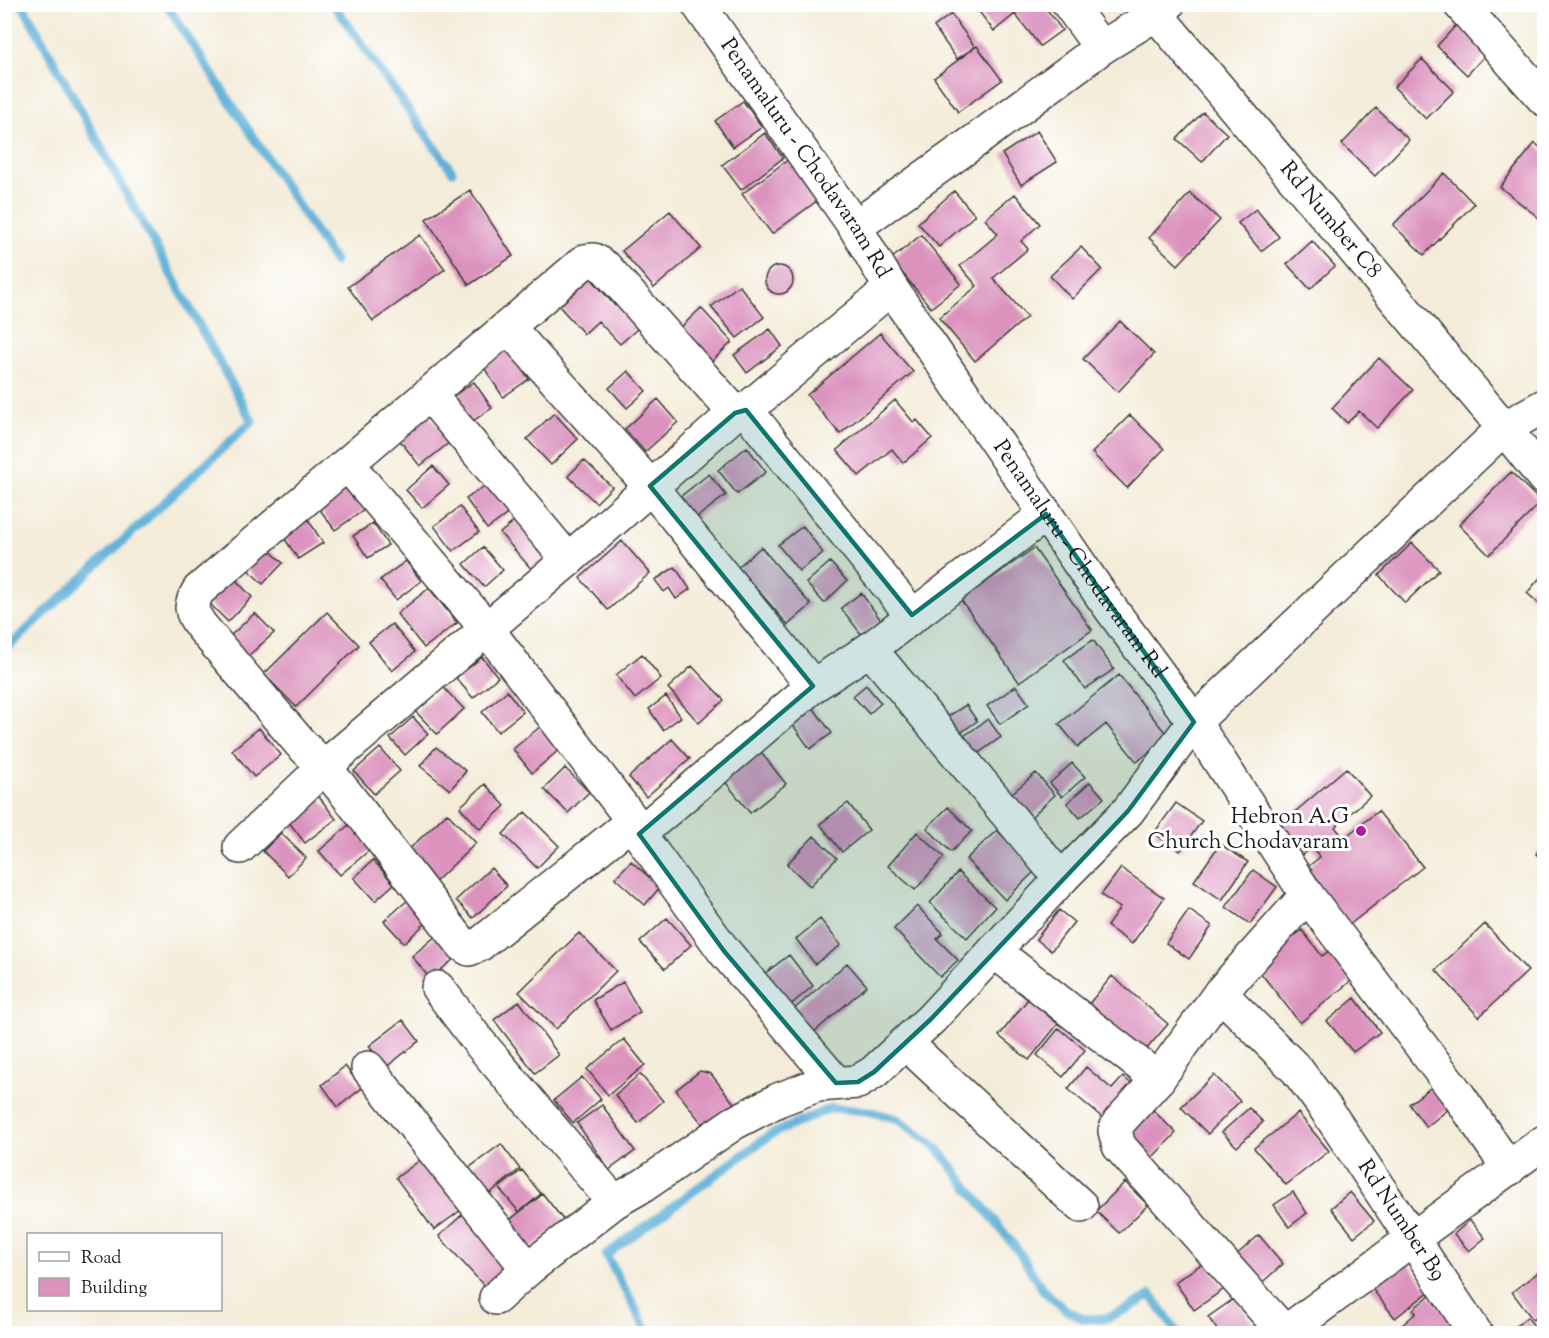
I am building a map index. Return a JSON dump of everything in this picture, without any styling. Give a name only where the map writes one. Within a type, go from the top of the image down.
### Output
[{"type":"street","name":"Penamaluru - Chodavaram Rd","points":[[698,4],[855,228],[891,288],[1103,598],[1194,722],[1307,895],[1459,1096],[1509,1168]]},
{"type":"street","points":[[1069,4],[1101,48]]},
{"type":"street","points":[[1460,4],[1545,99]]},
{"type":"street","points":[[855,228],[1101,48],[1162,9]]},
{"type":"street","name":"Rd Number C8","points":[[1162,9],[1545,478]]},
{"type":"street","points":[[912,615],[741,411],[606,268],[594,260],[585,261],[199,590],[192,602],[192,612],[201,626],[300,743],[345,791],[463,945],[469,949],[479,945],[636,827],[813,686],[870,649],[1046,514]]},
{"type":"street","points":[[240,847],[324,766],[568,560],[650,486],[891,288]]},
{"type":"street","points":[[508,327],[650,486],[813,686]]},
{"type":"street","points":[[429,394],[568,560]]},
{"type":"street","points":[[496,1298],[528,1269],[614,1202],[644,1185],[734,1123],[778,1100],[816,1085],[858,1082],[874,1072],[906,1043],[1128,811],[1194,722],[1504,428],[1545,406]]},
{"type":"street","points":[[347,464],[487,629],[636,827],[724,951],[836,1083]]},
{"type":"street","points":[[870,649],[1061,879]]},
{"type":"street","points":[[1307,895],[1220,993],[1158,1079],[1119,1122],[1115,1131],[1119,1146],[1283,1333],[1545,1143]]},
{"type":"street","points":[[994,951],[1158,1079]]},
{"type":"street","points":[[438,988],[478,1041],[614,1202]]},
{"type":"street","name":"Rd Number B9","points":[[1220,993],[1297,1070],[1326,1109],[1476,1334]]},
{"type":"street","points":[[906,1043],[1081,1206]]},
{"type":"street","points":[[368,1068],[528,1269]]},
{"type":"highlighted area","points":[[746,410],[912,615],[1046,514],[1194,722],[1128,811],[931,1019],[874,1072],[858,1082],[836,1083],[724,951],[639,834],[813,686],[650,486],[735,413]]},
{"type":"building","points":[[973,4],[1043,4],[1062,30],[1040,46],[1015,14],[994,31]]},
{"type":"building","points":[[951,14],[975,47],[957,59],[934,27]]},
{"type":"building","points":[[1460,21],[1490,50],[1467,75],[1437,46]]},
{"type":"building","points":[[977,46],[1002,80],[958,112],[934,78]]},
{"type":"building","points":[[1422,59],[1454,91],[1426,119],[1394,87]]},
{"type":"building","points":[[743,101],[762,127],[733,147],[715,121]]},
{"type":"building","points":[[1376,108],[1409,140],[1375,176],[1342,144]]},
{"type":"building","points":[[1203,112],[1227,134],[1202,162],[1177,139]]},
{"type":"building","points":[[1037,131],[1057,162],[1021,185],[1002,154]]},
{"type":"building","points":[[765,133],[783,158],[741,190],[722,165]]},
{"type":"building","points":[[1535,143],[1544,151],[1544,211],[1539,218],[1500,187]]},
{"type":"building","points":[[789,159],[818,200],[772,234],[742,194]]},
{"type":"building","points":[[1444,173],[1474,204],[1424,255],[1393,225]]},
{"type":"building","points":[[470,190],[513,256],[469,285],[426,219]]},
{"type":"building","points":[[954,191],[975,215],[939,247],[918,223]]},
{"type":"building","points":[[1190,193],[1220,220],[1178,265],[1149,238]]},
{"type":"building","points":[[1015,194],[1040,224],[1021,241],[1028,249],[993,278],[1027,317],[975,361],[939,318],[977,286],[960,266],[998,234],[985,219]]},
{"type":"building","points":[[1256,209],[1279,237],[1261,251],[1238,223]]},
{"type":"building","points":[[670,211],[701,248],[654,288],[622,251]]},
{"type":"building","points":[[420,235],[445,269],[373,321],[348,287]]},
{"type":"building","points":[[921,235],[961,284],[931,308],[891,259]]},
{"type":"building","points":[[1312,241],[1335,266],[1310,289],[1287,264]]},
{"type":"building","points":[[1081,247],[1102,269],[1072,299],[1050,276]]},
{"type":"building","points":[[779,266],[789,270],[793,280],[789,290],[779,294],[769,290],[765,280],[769,270]]},
{"type":"building","points":[[591,278],[615,306],[621,300],[643,324],[620,344],[598,321],[584,334],[559,306]]},
{"type":"building","points":[[739,285],[764,317],[737,338],[711,307]]},
{"type":"building","points":[[701,308],[732,342],[708,365],[677,331]]},
{"type":"building","points":[[1120,321],[1154,354],[1118,392],[1083,359]]},
{"type":"building","points":[[770,329],[782,346],[747,373],[734,355]]},
{"type":"building","points":[[880,333],[913,372],[840,434],[807,395]]},
{"type":"building","points":[[509,348],[529,379],[503,397],[483,366]]},
{"type":"building","points":[[1379,358],[1413,390],[1377,428],[1359,411],[1347,423],[1332,408]]},
{"type":"building","points":[[628,371],[646,391],[627,408],[609,388]]},
{"type":"building","points":[[474,382],[492,408],[467,425],[449,399]]},
{"type":"building","points":[[658,399],[678,422],[645,452],[625,429]]},
{"type":"building","points":[[895,400],[914,423],[917,420],[932,438],[903,463],[892,449],[859,476],[837,450]]},
{"type":"building","points":[[427,413],[450,442],[420,466],[397,437]]},
{"type":"building","points":[[554,413],[578,439],[551,465],[527,439]]},
{"type":"building","points":[[1130,415],[1164,449],[1127,488],[1092,453]]},
{"type":"building","points":[[747,447],[766,472],[737,494],[718,470]]},
{"type":"building","points":[[584,460],[612,487],[596,503],[568,476]]},
{"type":"building","points":[[433,466],[449,485],[422,508],[406,490]]},
{"type":"building","points":[[1511,472],[1541,502],[1489,555],[1459,525]]},
{"type":"building","points":[[709,474],[726,495],[692,521],[676,500]]},
{"type":"building","points":[[344,482],[364,510],[335,530],[315,503]]},
{"type":"building","points":[[489,483],[510,512],[487,529],[466,499]]},
{"type":"building","points":[[460,507],[479,532],[453,551],[434,526]]},
{"type":"building","points":[[304,513],[323,543],[298,559],[279,530]]},
{"type":"building","points":[[517,519],[550,556],[533,571],[500,533]]},
{"type":"building","points":[[373,523],[388,545],[368,558],[353,536]]},
{"type":"building","points":[[803,526],[823,553],[799,571],[778,545]]},
{"type":"building","points":[[622,541],[650,573],[608,610],[580,578]]},
{"type":"building","points":[[1412,543],[1439,570],[1405,603],[1379,575]]},
{"type":"building","points":[[264,545],[283,563],[263,584],[244,566]]},
{"type":"building","points":[[483,547],[503,570],[484,587],[464,564]]},
{"type":"building","points":[[761,547],[811,605],[788,625],[738,567]]},
{"type":"building","points":[[1034,548],[1092,630],[1019,682],[961,600]]},
{"type":"building","points":[[406,561],[421,581],[396,600],[380,580]]},
{"type":"building","points":[[830,562],[847,581],[824,603],[806,583]]},
{"type":"building","points":[[675,567],[690,589],[676,599],[669,588],[664,592],[655,580]]},
{"type":"building","points":[[1544,573],[1544,608],[1527,593]]},
{"type":"building","points":[[231,575],[252,597],[228,622],[206,600]]},
{"type":"building","points":[[429,588],[457,623],[424,648],[397,614]]},
{"type":"building","points":[[861,593],[881,620],[861,634],[841,608]]},
{"type":"building","points":[[327,612],[359,645],[296,707],[264,674]]},
{"type":"building","points":[[255,613],[274,633],[247,657],[230,636]]},
{"type":"building","points":[[392,624],[415,652],[392,671],[369,642]]},
{"type":"building","points":[[1093,640],[1114,669],[1085,689],[1064,660]]},
{"type":"building","points":[[642,654],[661,678],[635,699],[616,675]]},
{"type":"building","points":[[482,657],[498,677],[473,698],[456,678]]},
{"type":"building","points":[[692,666],[724,700],[699,723],[668,688]]},
{"type":"building","points":[[1119,675],[1168,736],[1137,762],[1106,724],[1078,747],[1059,724]]},
{"type":"building","points":[[866,685],[881,703],[869,714],[853,696]]},
{"type":"building","points":[[1016,686],[1029,704],[1000,724],[987,706]]},
{"type":"building","points":[[443,687],[464,709],[437,734],[416,712]]},
{"type":"building","points":[[507,691],[523,712],[498,732],[482,712]]},
{"type":"building","points":[[666,696],[681,717],[663,730],[649,709]]},
{"type":"building","points":[[811,705],[832,733],[810,749],[790,721]]},
{"type":"building","points":[[966,705],[977,721],[953,738],[942,720]]},
{"type":"building","points":[[413,717],[428,734],[405,755],[390,738]]},
{"type":"building","points":[[988,719],[1001,737],[973,757],[960,739]]},
{"type":"building","points":[[541,726],[560,749],[532,773],[513,749]]},
{"type":"building","points":[[259,728],[281,755],[254,777],[232,750]]},
{"type":"building","points":[[672,739],[690,759],[646,797],[629,777]]},
{"type":"building","points":[[756,746],[786,784],[750,813],[720,775]]},
{"type":"building","points":[[436,747],[466,771],[450,790],[420,766]]},
{"type":"building","points":[[380,748],[400,771],[374,794],[354,771]]},
{"type":"building","points":[[1072,763],[1085,777],[1062,797],[1050,783]]},
{"type":"building","points":[[565,768],[589,792],[568,813],[544,789]]},
{"type":"building","name":"Hebron A.G Church Chodavaram","points":[[1346,768],[1370,796],[1335,827],[1344,838],[1378,811],[1423,867],[1349,925],[1305,869],[1320,857],[1312,847],[1299,858],[1274,830]]},
{"type":"building","points":[[1036,773],[1055,795],[1031,817],[1011,794]]},
{"type":"building","points":[[1090,782],[1104,798],[1080,818],[1067,803]]},
{"type":"building","points":[[485,784],[505,806],[480,829],[460,807]]},
{"type":"building","points":[[316,793],[336,819],[305,843],[285,817]]},
{"type":"building","points":[[848,803],[869,830],[842,852],[820,824]]},
{"type":"building","points":[[1176,803],[1202,821],[1180,851],[1154,833]]},
{"type":"building","points":[[948,807],[972,831],[951,852],[927,828]]},
{"type":"building","points":[[525,812],[559,846],[537,868],[503,834]]},
{"type":"building","points":[[447,813],[476,843],[433,884],[404,854]]},
{"type":"building","points":[[350,824],[371,849],[340,875],[319,851]]},
{"type":"building","points":[[997,830],[1036,870],[1005,900],[966,859]]},
{"type":"building","points":[[917,832],[944,857],[915,890],[888,866]]},
{"type":"building","points":[[281,833],[306,858],[288,876],[263,851]]},
{"type":"building","points":[[814,836],[837,858],[810,886],[787,864]]},
{"type":"building","points":[[1220,844],[1248,862],[1222,900],[1194,881]]},
{"type":"building","points":[[1544,844],[1544,862],[1536,854]]},
{"type":"building","points":[[373,860],[394,884],[375,901],[354,878]]},
{"type":"building","points":[[631,861],[660,887],[645,905],[615,878]]},
{"type":"building","points":[[491,868],[507,886],[473,918],[456,900]]},
{"type":"building","points":[[1121,868],[1164,898],[1132,944],[1107,926],[1120,908],[1101,895]]},
{"type":"building","points":[[1253,870],[1277,887],[1250,924],[1226,907]]},
{"type":"building","points":[[958,872],[995,907],[967,938],[930,903]]},
{"type":"building","points":[[409,899],[428,921],[404,943],[384,921]]},
{"type":"building","points":[[917,906],[943,933],[937,939],[958,960],[940,977],[894,929]]},
{"type":"building","points":[[1059,910],[1074,922],[1051,951],[1036,939]]},
{"type":"building","points":[[1189,910],[1212,926],[1189,959],[1166,943]]},
{"type":"building","points":[[667,918],[691,945],[665,969],[640,942]]},
{"type":"building","points":[[820,919],[841,945],[815,964],[796,939]]},
{"type":"building","points":[[1485,924],[1528,971],[1479,1017],[1436,970]]},
{"type":"building","points":[[1302,930],[1322,956],[1329,951],[1352,980],[1300,1023],[1256,967]]},
{"type":"building","points":[[579,933],[616,971],[556,1029],[519,992]]},
{"type":"building","points":[[436,936],[455,958],[430,979],[412,956]]},
{"type":"building","points":[[789,955],[813,986],[788,1007],[763,975]]},
{"type":"building","points":[[847,963],[867,986],[812,1034],[792,1011]]},
{"type":"building","points":[[1112,976],[1168,1024],[1139,1058],[1083,1011]]},
{"type":"building","points":[[623,982],[640,1012],[611,1030],[593,1000]]},
{"type":"building","points":[[1355,998],[1380,1032],[1353,1052],[1327,1021]]},
{"type":"building","points":[[1028,999],[1058,1024],[1029,1060],[999,1036]]},
{"type":"building","points":[[519,1001],[559,1055],[535,1073],[494,1020]]},
{"type":"building","points":[[403,1020],[419,1041],[385,1068],[369,1046]]},
{"type":"building","points":[[1059,1028],[1085,1050],[1063,1077],[1037,1055]]},
{"type":"building","points":[[624,1039],[645,1065],[608,1095],[587,1069]]},
{"type":"building","points":[[345,1066],[362,1088],[338,1107],[322,1085]]},
{"type":"building","points":[[1086,1067],[1112,1089],[1123,1077],[1133,1085],[1104,1119],[1068,1089]]},
{"type":"building","points":[[700,1071],[711,1074],[736,1106],[707,1130],[676,1090]]},
{"type":"building","points":[[640,1074],[663,1101],[638,1123],[615,1095]]},
{"type":"building","points":[[1214,1075],[1240,1101],[1208,1134],[1181,1107]]},
{"type":"building","points":[[582,1077],[601,1099],[573,1123],[554,1100]]},
{"type":"building","points":[[1433,1086],[1450,1108],[1426,1127],[1409,1104]]},
{"type":"building","points":[[602,1105],[635,1151],[609,1170],[577,1123]]},
{"type":"building","points":[[1149,1106],[1176,1133],[1149,1161],[1122,1133]]},
{"type":"building","points":[[1249,1108],[1263,1122],[1237,1147],[1222,1132]]},
{"type":"building","points":[[1298,1113],[1329,1151],[1286,1185],[1254,1148]]},
{"type":"building","points":[[501,1144],[520,1169],[489,1194],[469,1168]]},
{"type":"building","points":[[427,1155],[465,1207],[434,1230],[396,1178]]},
{"type":"building","points":[[522,1170],[541,1194],[519,1212],[499,1188]]},
{"type":"building","points":[[1125,1182],[1148,1205],[1119,1233],[1096,1211]]},
{"type":"building","points":[[1293,1192],[1307,1213],[1289,1227],[1274,1205]]},
{"type":"building","points":[[1350,1192],[1374,1221],[1354,1237],[1331,1208]]},
{"type":"building","points":[[543,1194],[564,1221],[528,1250],[507,1222]]},
{"type":"building","points":[[464,1213],[512,1265],[486,1288],[439,1236]]},
{"type":"building","points":[[1470,1220],[1485,1238],[1469,1251],[1454,1234]]},
{"type":"building","points":[[1259,1235],[1283,1264],[1257,1287],[1233,1258]]},
{"type":"building","points":[[1405,1259],[1430,1291],[1395,1318],[1370,1286]]},
{"type":"building","points":[[1206,1261],[1224,1289],[1194,1310],[1175,1282]]},
{"type":"building","points":[[1544,1268],[1544,1320],[1540,1314],[1533,1320],[1512,1292]]},
{"type":"building","points":[[1430,1295],[1459,1330],[1455,1334],[1392,1334],[1416,1313],[1413,1309]]},
{"type":"building","points":[[1235,1298],[1260,1332],[1258,1334],[1220,1334],[1208,1317]]},
{"type":"building","points":[[1527,1317],[1541,1334],[1507,1334]]},
{"type":"waterway","points":[[4,651],[252,421],[22,4]]},
{"type":"waterway","points":[[166,4],[335,262]]},
{"type":"waterway","points":[[333,4],[452,171]]},
{"type":"waterway","points":[[649,1334],[606,1255],[770,1135],[831,1108],[868,1111],[898,1119],[937,1148],[1019,1252],[1043,1290],[1066,1310],[1084,1319],[1106,1318],[1151,1295],[1178,1334]]},
{"type":"place","name":"Hebron A.G Church Chodavaram","points":[[1361,831]]}]
